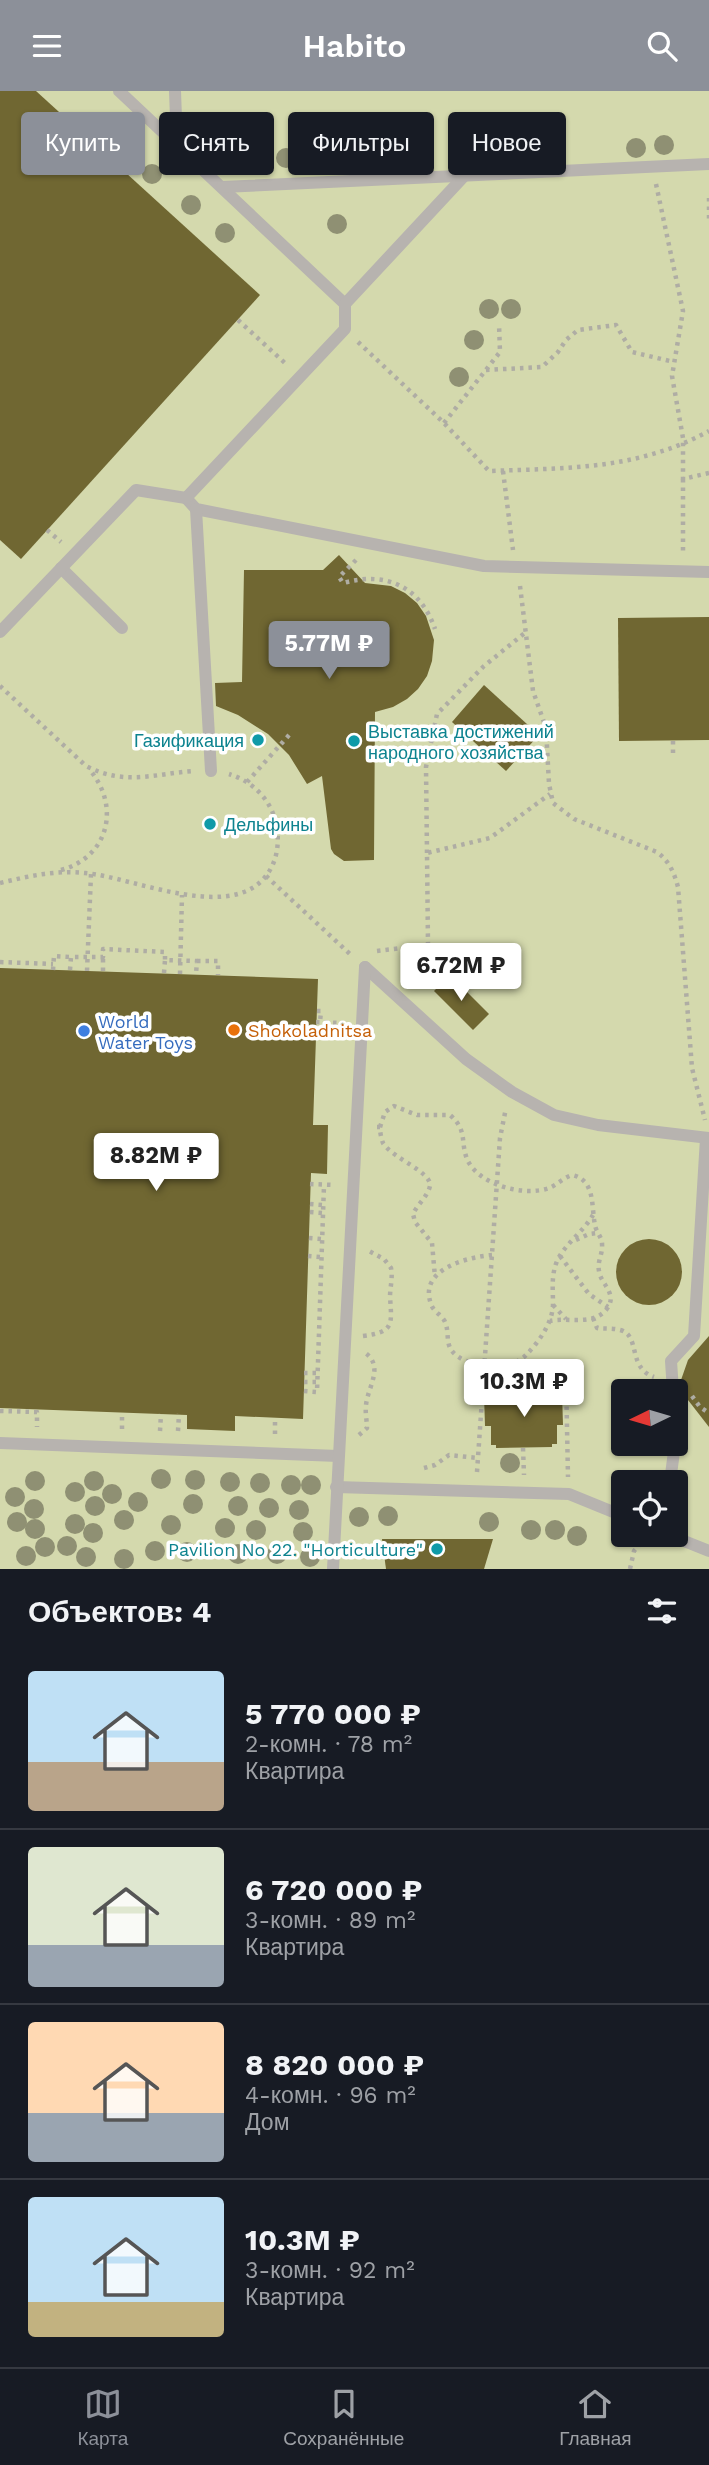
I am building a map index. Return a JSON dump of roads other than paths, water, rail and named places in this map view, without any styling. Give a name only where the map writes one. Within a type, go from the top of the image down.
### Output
[{"type":"lane","points":[[119,91],[159,128]]},
{"type":"lane","points":[[175,91],[176,112]]},
{"type":"lane","points":[[566,169],[709,164]]},
{"type":"lane","points":[[222,187],[448,174]]},
{"type":"lane","points":[[209,175],[345,304]]},
{"type":"lane","points":[[186,498],[345,329],[345,304],[465,175]]},
{"type":"lane","points":[[0,632],[136,490],[186,498],[196,509],[471,564],[517,568],[709,572]]},
{"type":"lane","points":[[196,509],[211,771]]},
{"type":"lane","points":[[61,568],[122,628]]},
{"type":"lane","points":[[332,1569],[365,967],[466,1059],[512,1092],[554,1115],[576,1121],[708,1138],[694,1336],[671,1361],[672,1379]]},
{"type":"lane","points":[[0,1443],[338,1456]]},
{"type":"lane","points":[[336,1487],[569,1494],[611,1510]]},
{"type":"lane","points":[[688,1543],[709,1551]]},
{"type":"place","name":"Газификация","points":[[258,740]]},
{"type":"place","name":"Выставка достижений народного хозяйства","points":[[354,741]]},
{"type":"place","name":"Дельфины","points":[[210,824]]},
{"type":"place","name":"Shokoladnitsa","points":[[234,1030]]},
{"type":"place","name":"World Water Toys","points":[[84,1031]]},
{"type":"place","name":"Pavilion No 22. \"Horticulture\"","points":[[437,1549]]}]
